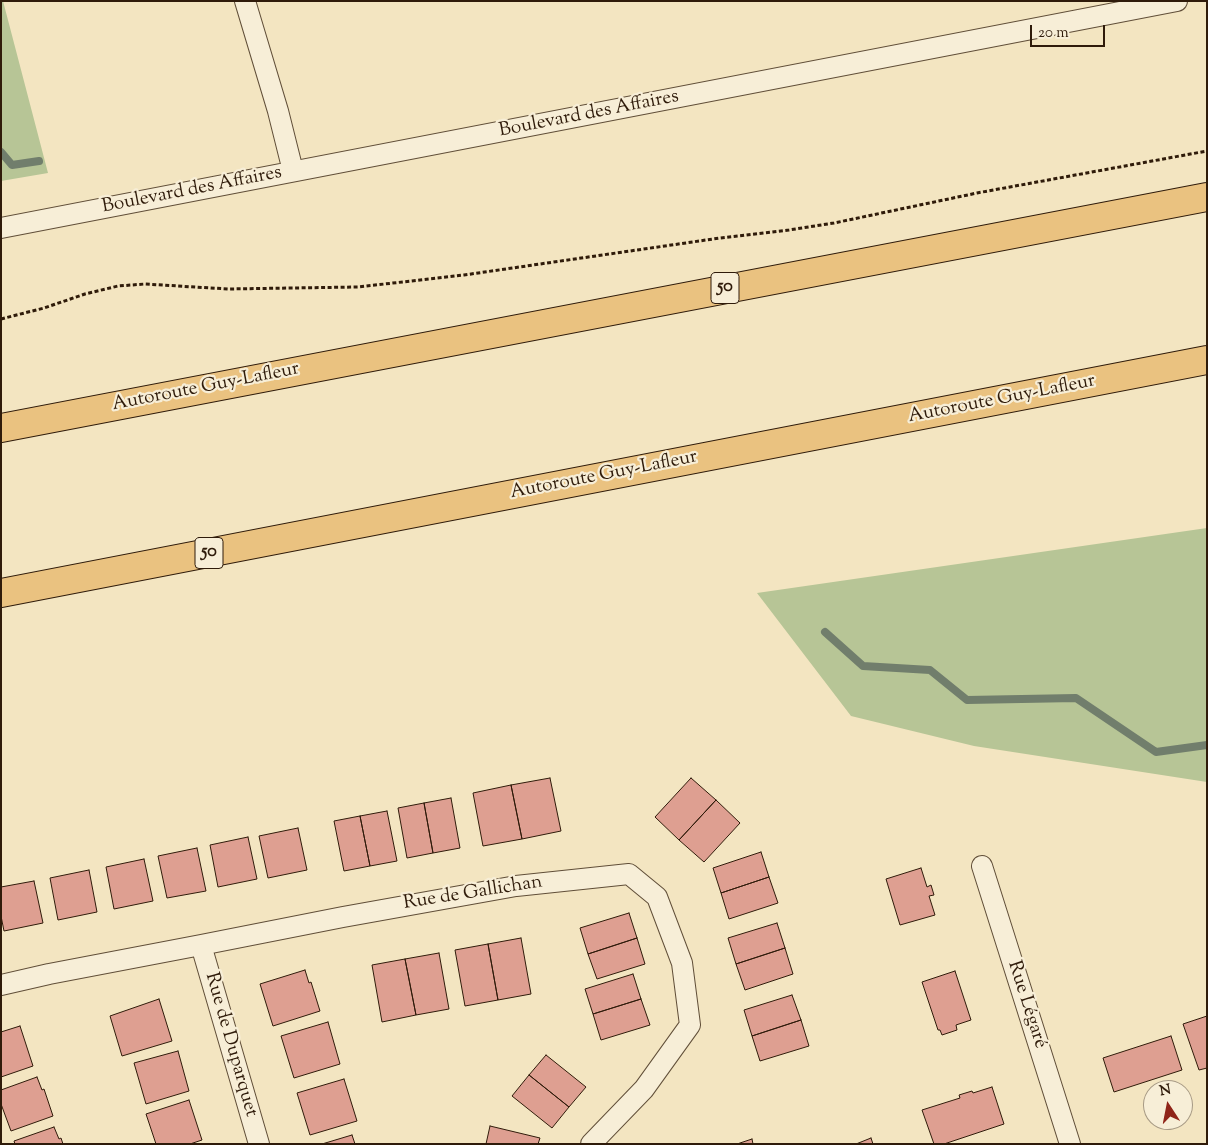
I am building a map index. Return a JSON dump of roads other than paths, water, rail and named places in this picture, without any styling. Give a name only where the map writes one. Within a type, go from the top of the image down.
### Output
[{"type":"highway","name":"Autoroute Guy-Lafleur","points":[[1,428],[1207,196]]},
{"type":"highway","name":"Autoroute Guy-Lafleur","points":[[1,593],[1207,360]]},
{"type":"street","points":[[245,1],[278,111],[293,172]]},
{"type":"street","name":"Boulevard des Affaires","points":[[1,228],[1177,1]]},
{"type":"street","name":"Rue Légaré","points":[[982,866],[1070,1144]]},
{"type":"street","name":"Rue de Gallichan","points":[[1,985],[343,916],[516,886],[629,874],[657,897],[682,963],[690,1025],[644,1089],[591,1144]]},
{"type":"street","name":"Rue de Duparquet","points":[[201,945],[259,1144]]},
{"type":"waterway","points":[[1,152],[12,165],[39,161]]},
{"type":"waterway","points":[[825,632],[863,666],[930,670],[967,700],[1076,698],[1156,752],[1207,745]]}]
